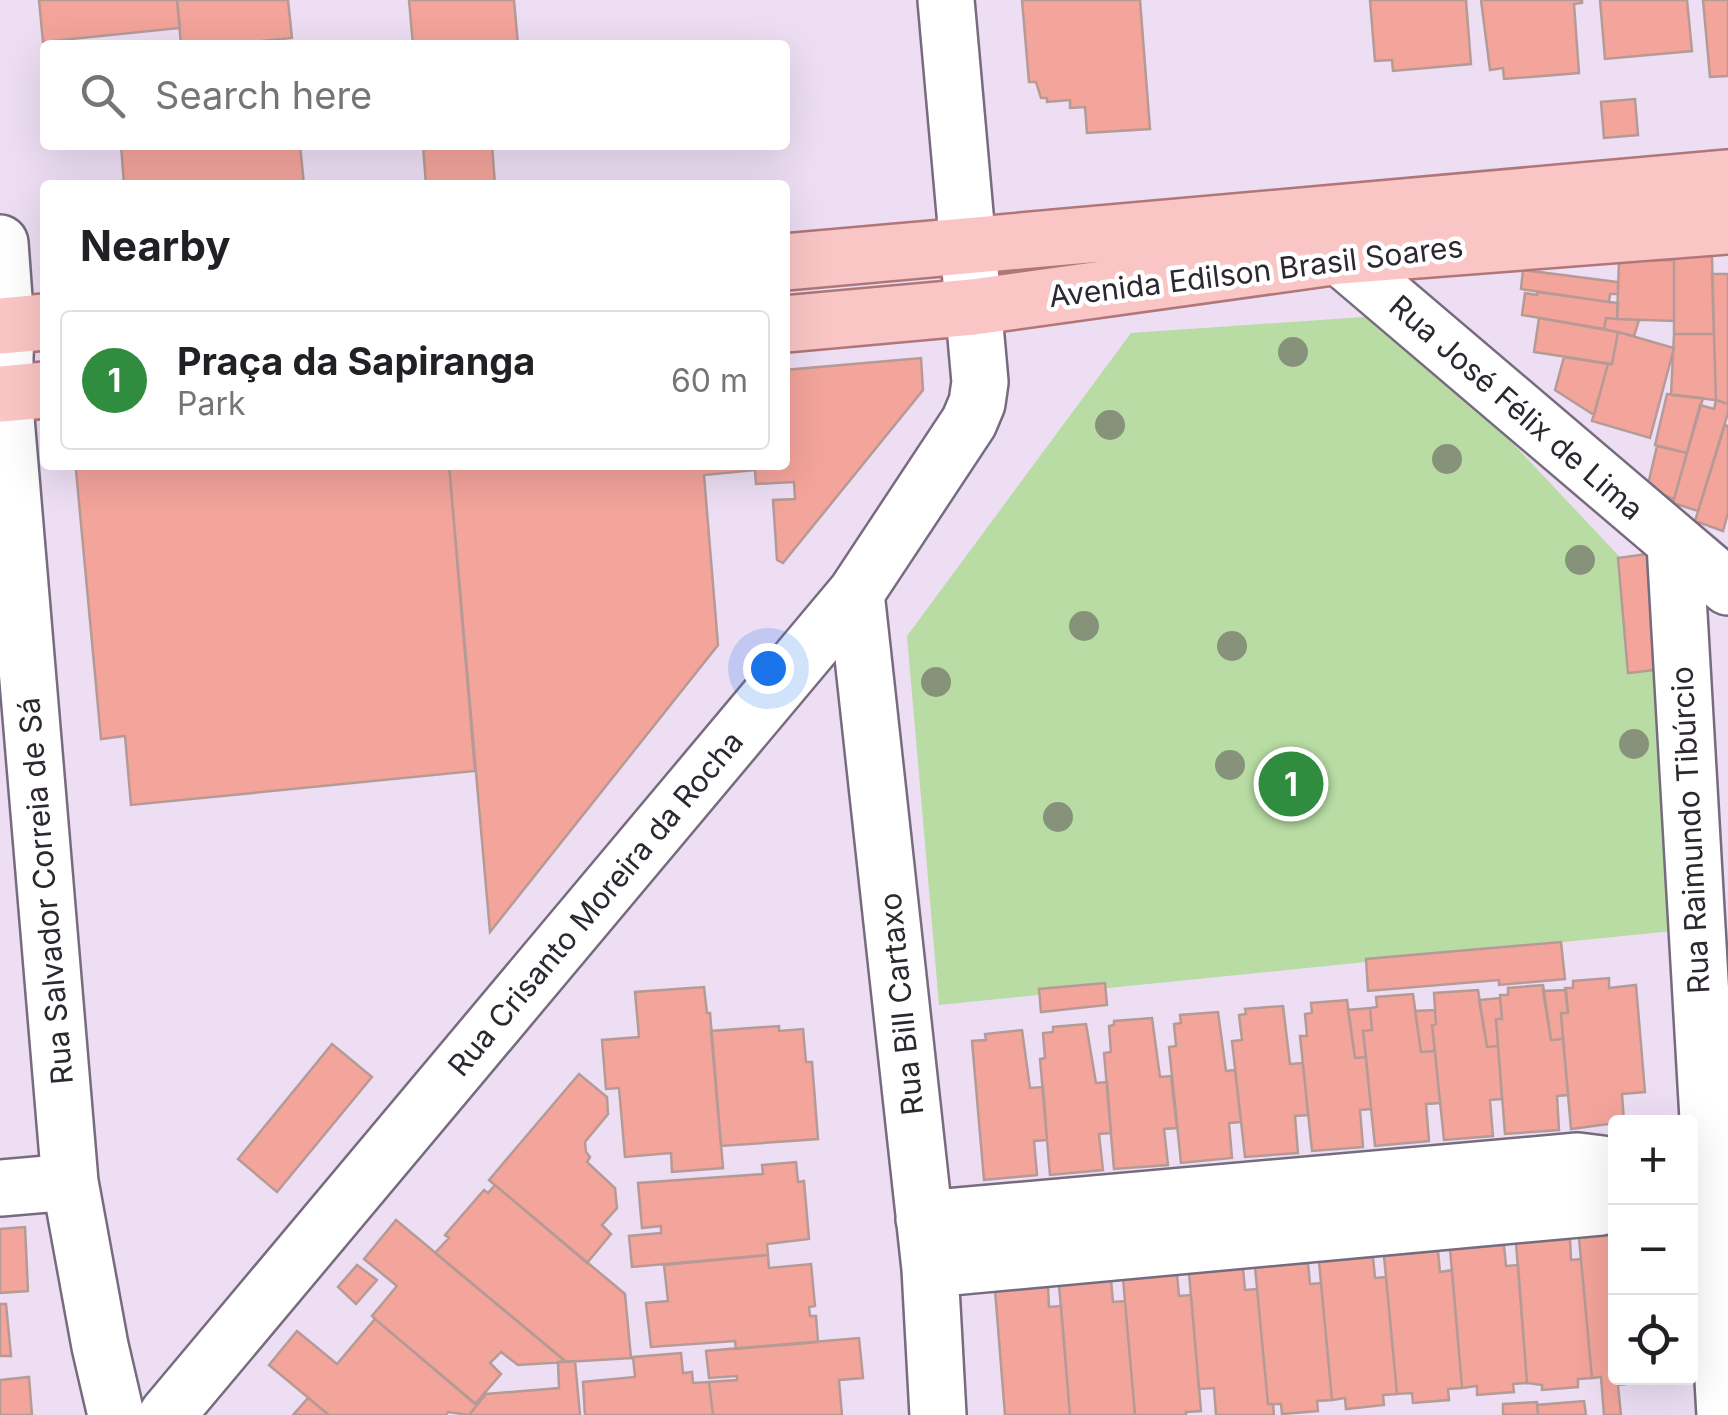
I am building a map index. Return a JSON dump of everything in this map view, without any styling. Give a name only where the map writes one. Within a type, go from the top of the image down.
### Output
[{"type":"main road","name":"Avenida Edilson Brasil Soares","points":[[790,324],[973,308],[1336,234],[1728,178]]},
{"type":"main road","name":"Avenida Edilson Brasil Soares","points":[[790,262],[968,247],[1728,226]]},
{"type":"street","name":"Rua Crisanto Moreira da Rocha","points":[[167,1415],[856,593],[969,422],[980,382],[946,0]]},
{"type":"street","name":"Rua José Félix de Lima","points":[[1336,234],[1675,544],[1728,586]]},
{"type":"street","name":"Rua Salvador Correia de Sá","points":[[0,243],[17,324],[18,766],[70,1182],[116,1415]]},
{"type":"street","name":"Rua Raimundo Tibúrcio","points":[[1675,544],[1726,1415]]},
{"type":"street","name":"Rua Bill Cartaxo","points":[[856,593],[927,1244],[938,1415]]},
{"type":"street","points":[[1578,1161],[1602,1164],[1612,1172],[1613,1189],[1601,1207],[927,1244],[1578,1161]]},
{"type":"street","points":[[0,1188],[70,1182]]},
{"type":"green space","points":[[1392,315],[1648,587],[1673,931],[939,1005],[907,636],[1131,333]]},
{"type":"building","points":[[39,0],[177,0],[180,28],[43,40]]},
{"type":"building","points":[[177,0],[288,0],[292,38],[181,40]]},
{"type":"building","points":[[409,0],[514,0],[518,40],[413,40]]},
{"type":"building","points":[[1022,0],[1140,0],[1150,129],[1087,133],[1085,107],[1070,108],[1070,100],[1047,102],[1047,98],[1041,98],[1036,82],[1029,82]]},
{"type":"building","points":[[1370,0],[1466,0],[1471,64],[1393,71],[1392,60],[1375,61]]},
{"type":"building","points":[[1481,0],[1582,0],[1574,4],[1579,73],[1504,79],[1503,68],[1490,70]]},
{"type":"building","points":[[1600,0],[1687,0],[1692,51],[1605,59]]},
{"type":"building","points":[[1703,0],[1728,0],[1728,76],[1710,77]]},
{"type":"building","points":[[1635,99],[1638,135],[1604,138],[1601,102]]},
{"type":"building","points":[[121,150],[300,150],[304,180],[124,180]]},
{"type":"building","points":[[423,150],[492,150],[495,180],[426,180]]},
{"type":"building","points":[[1674,256],[1712,256],[1714,334],[1674,334]]},
{"type":"building","points":[[1674,260],[1674,321],[1617,319],[1619,261]]},
{"type":"building","points":[[1523,270],[1618,282],[1618,294],[1610,294],[1609,302],[1521,289]]},
{"type":"building","points":[[1712,274],[1728,274],[1728,404],[1716,400]]},
{"type":"building","points":[[1525,293],[1618,303],[1617,319],[1606,318],[1604,329],[1522,315]]},
{"type":"building","points":[[1539,318],[1618,332],[1612,364],[1534,352]]},
{"type":"building","points":[[1606,318],[1639,320],[1634,336],[1604,329]]},
{"type":"building","points":[[1618,332],[1674,348],[1650,438],[1592,421],[1608,364],[1612,364]]},
{"type":"building","points":[[1674,334],[1714,334],[1716,400],[1671,395]]},
{"type":"building","points":[[1564,357],[1608,364],[1594,415],[1555,390]]},
{"type":"building","points":[[921,358],[923,390],[783,563],[777,560],[773,500],[795,499],[794,482],[756,484],[755,470],[790,470],[790,370]]},
{"type":"building","points":[[1667,394],[1703,398],[1687,453],[1655,445]]},
{"type":"building","points":[[1716,400],[1728,404],[1728,413],[1698,511],[1673,503],[1700,405],[1714,409]]},
{"type":"building","points":[[1725,425],[1728,513],[1723,531],[1695,521]]},
{"type":"building","points":[[1657,446],[1687,453],[1674,499],[1647,489]]},
{"type":"building","points":[[76,470],[449,470],[475,771],[131,805],[125,736],[101,739]]},
{"type":"building","points":[[449,470],[755,470],[704,475],[718,645],[490,932]]},
{"type":"building","points":[[1647,554],[1655,670],[1628,673],[1618,558]]},
{"type":"building","points":[[1561,942],[1565,979],[1499,985],[1499,980],[1368,991],[1366,959]]},
{"type":"building","points":[[1609,978],[1609,988],[1636,985],[1645,1092],[1622,1094],[1624,1115],[1608,1115],[1608,1124],[1571,1129],[1561,1013],[1568,1013],[1565,988],[1573,988],[1573,981]]},
{"type":"building","points":[[1105,983],[1107,1005],[1041,1012],[1039,989]]},
{"type":"building","points":[[1543,985],[1551,1040],[1563,1039],[1568,1095],[1557,1096],[1559,1130],[1505,1134],[1496,1019],[1502,1019],[1500,995],[1508,995],[1508,988]]},
{"type":"building","points":[[704,987],[710,1013],[723,1168],[672,1172],[671,1153],[625,1157],[619,1088],[606,1089],[602,1040],[639,1037],[635,992]]},
{"type":"building","points":[[1478,990],[1487,1047],[1498,1046],[1502,1099],[1490,1100],[1493,1136],[1444,1140],[1432,1025],[1436,1024],[1434,993]]},
{"type":"building","points":[[1566,990],[1568,1013],[1561,1013],[1563,1039],[1551,1040],[1543,991]]},
{"type":"building","points":[[1413,994],[1421,1052],[1435,1051],[1440,1103],[1426,1104],[1429,1141],[1375,1146],[1363,1031],[1372,1030],[1370,1008],[1377,1007],[1376,997]]},
{"type":"building","points":[[1500,998],[1502,1019],[1496,1019],[1498,1046],[1487,1047],[1479,1000]]},
{"type":"building","points":[[1347,1000],[1355,1058],[1366,1057],[1371,1109],[1360,1110],[1363,1147],[1312,1151],[1300,1036],[1307,1036],[1305,1014],[1312,1013],[1311,1003]]},
{"type":"building","points":[[1283,1006],[1290,1064],[1303,1063],[1308,1115],[1295,1116],[1298,1153],[1245,1157],[1232,1041],[1242,1040],[1239,1015],[1246,1014],[1245,1009]]},
{"type":"building","points":[[1370,1008],[1372,1030],[1363,1031],[1366,1057],[1355,1058],[1348,1010]]},
{"type":"building","points":[[1435,1010],[1435,1051],[1421,1052],[1415,1011]]},
{"type":"building","points":[[1218,1012],[1226,1071],[1235,1070],[1241,1122],[1229,1123],[1232,1158],[1181,1163],[1169,1047],[1176,1046],[1174,1024],[1181,1023],[1180,1015]]},
{"type":"building","points":[[1152,1018],[1160,1077],[1171,1076],[1177,1128],[1164,1129],[1168,1165],[1114,1169],[1104,1053],[1111,1052],[1109,1026],[1114,1021]]},
{"type":"building","points":[[1086,1024],[1096,1083],[1107,1082],[1111,1133],[1099,1134],[1103,1170],[1050,1175],[1040,1059],[1045,1058],[1043,1033],[1053,1032],[1053,1027]]},
{"type":"building","points":[[779,1026],[779,1031],[803,1029],[806,1062],[812,1062],[818,1139],[721,1146],[711,1031]]},
{"type":"building","points":[[1022,1030],[1030,1088],[1043,1087],[1047,1140],[1034,1141],[1037,1175],[984,1180],[972,1041],[986,1040],[985,1034]]},
{"type":"building","points":[[332,1044],[372,1077],[277,1192],[238,1159]]},
{"type":"building","points":[[579,1074],[607,1097],[608,1114],[585,1142],[590,1157],[587,1162],[615,1188],[617,1208],[602,1225],[611,1234],[587,1263],[489,1180]]},
{"type":"building","points":[[796,1162],[798,1182],[804,1181],[809,1239],[767,1244],[768,1255],[632,1267],[629,1236],[661,1233],[661,1226],[642,1228],[638,1183],[763,1174],[762,1165]]},
{"type":"building","points":[[495,1185],[625,1294],[631,1358],[566,1362],[435,1253],[449,1238],[445,1235],[484,1190],[488,1193]]},
{"type":"building","points":[[396,1220],[566,1362],[518,1365],[501,1352],[490,1363],[501,1374],[475,1404],[372,1316],[397,1286],[364,1259]]},
{"type":"building","points":[[25,1227],[28,1291],[0,1293],[0,1229]]},
{"type":"building","points":[[1608,1236],[1608,1385],[1618,1385],[1621,1415],[1604,1415],[1601,1377],[1592,1378],[1579,1238]]},
{"type":"building","points":[[1570,1239],[1571,1260],[1581,1259],[1592,1378],[1578,1379],[1578,1387],[1542,1390],[1542,1385],[1527,1383],[1516,1243]]},
{"type":"building","points":[[1504,1245],[1506,1266],[1518,1265],[1527,1383],[1513,1384],[1514,1392],[1477,1395],[1477,1386],[1462,1388],[1450,1249]]},
{"type":"building","points":[[1438,1251],[1440,1272],[1452,1270],[1462,1388],[1448,1389],[1449,1400],[1413,1403],[1412,1393],[1397,1394],[1384,1256]]},
{"type":"building","points":[[768,1255],[769,1268],[811,1264],[815,1306],[809,1307],[810,1316],[816,1316],[818,1342],[736,1349],[735,1341],[651,1347],[646,1303],[668,1301],[664,1265]]},
{"type":"building","points":[[1373,1257],[1375,1278],[1386,1277],[1397,1394],[1383,1395],[1384,1405],[1346,1409],[1345,1398],[1332,1400],[1319,1262]]},
{"type":"building","points":[[1308,1263],[1310,1284],[1321,1283],[1332,1400],[1317,1401],[1318,1411],[1282,1414],[1281,1404],[1268,1404],[1255,1267]]},
{"type":"building","points":[[357,1265],[377,1280],[356,1304],[338,1287]]},
{"type":"building","points":[[1243,1268],[1245,1290],[1257,1289],[1268,1404],[1273,1404],[1274,1415],[1216,1415],[1214,1388],[1199,1389],[1189,1273]]},
{"type":"building","points":[[1177,1274],[1179,1296],[1191,1295],[1201,1411],[1186,1415],[1135,1415],[1123,1279]]},
{"type":"building","points":[[1111,1280],[1113,1302],[1125,1301],[1135,1415],[1070,1415],[1059,1285]]},
{"type":"building","points":[[1048,1286],[1049,1307],[1061,1306],[1070,1415],[1005,1415],[995,1290]]},
{"type":"building","points":[[0,1304],[6,1304],[11,1356],[0,1356]]},
{"type":"building","points":[[375,1319],[477,1405],[469,1415],[329,1415],[269,1365],[297,1331],[337,1364]]},
{"type":"building","points":[[859,1338],[863,1378],[839,1380],[842,1415],[713,1415],[709,1382],[737,1380],[737,1376],[709,1378],[706,1351]]},
{"type":"building","points":[[681,1353],[683,1373],[692,1372],[693,1383],[709,1382],[713,1415],[585,1415],[583,1382],[635,1377],[633,1357]]},
{"type":"building","points":[[575,1361],[580,1415],[469,1415],[486,1394],[559,1388],[558,1362]]},
{"type":"building","points":[[29,1377],[32,1415],[0,1415],[0,1380]]},
{"type":"building","points":[[308,1398],[329,1415],[293,1415]]},
{"type":"building","points":[[1584,1401],[1586,1415],[1538,1415],[1537,1405]]},
{"type":"building","points":[[1537,1402],[1538,1415],[1503,1415],[1503,1404]]},
{"type":"place","name":"Praça da Sapiranga","points":[[1291,784]]}]
